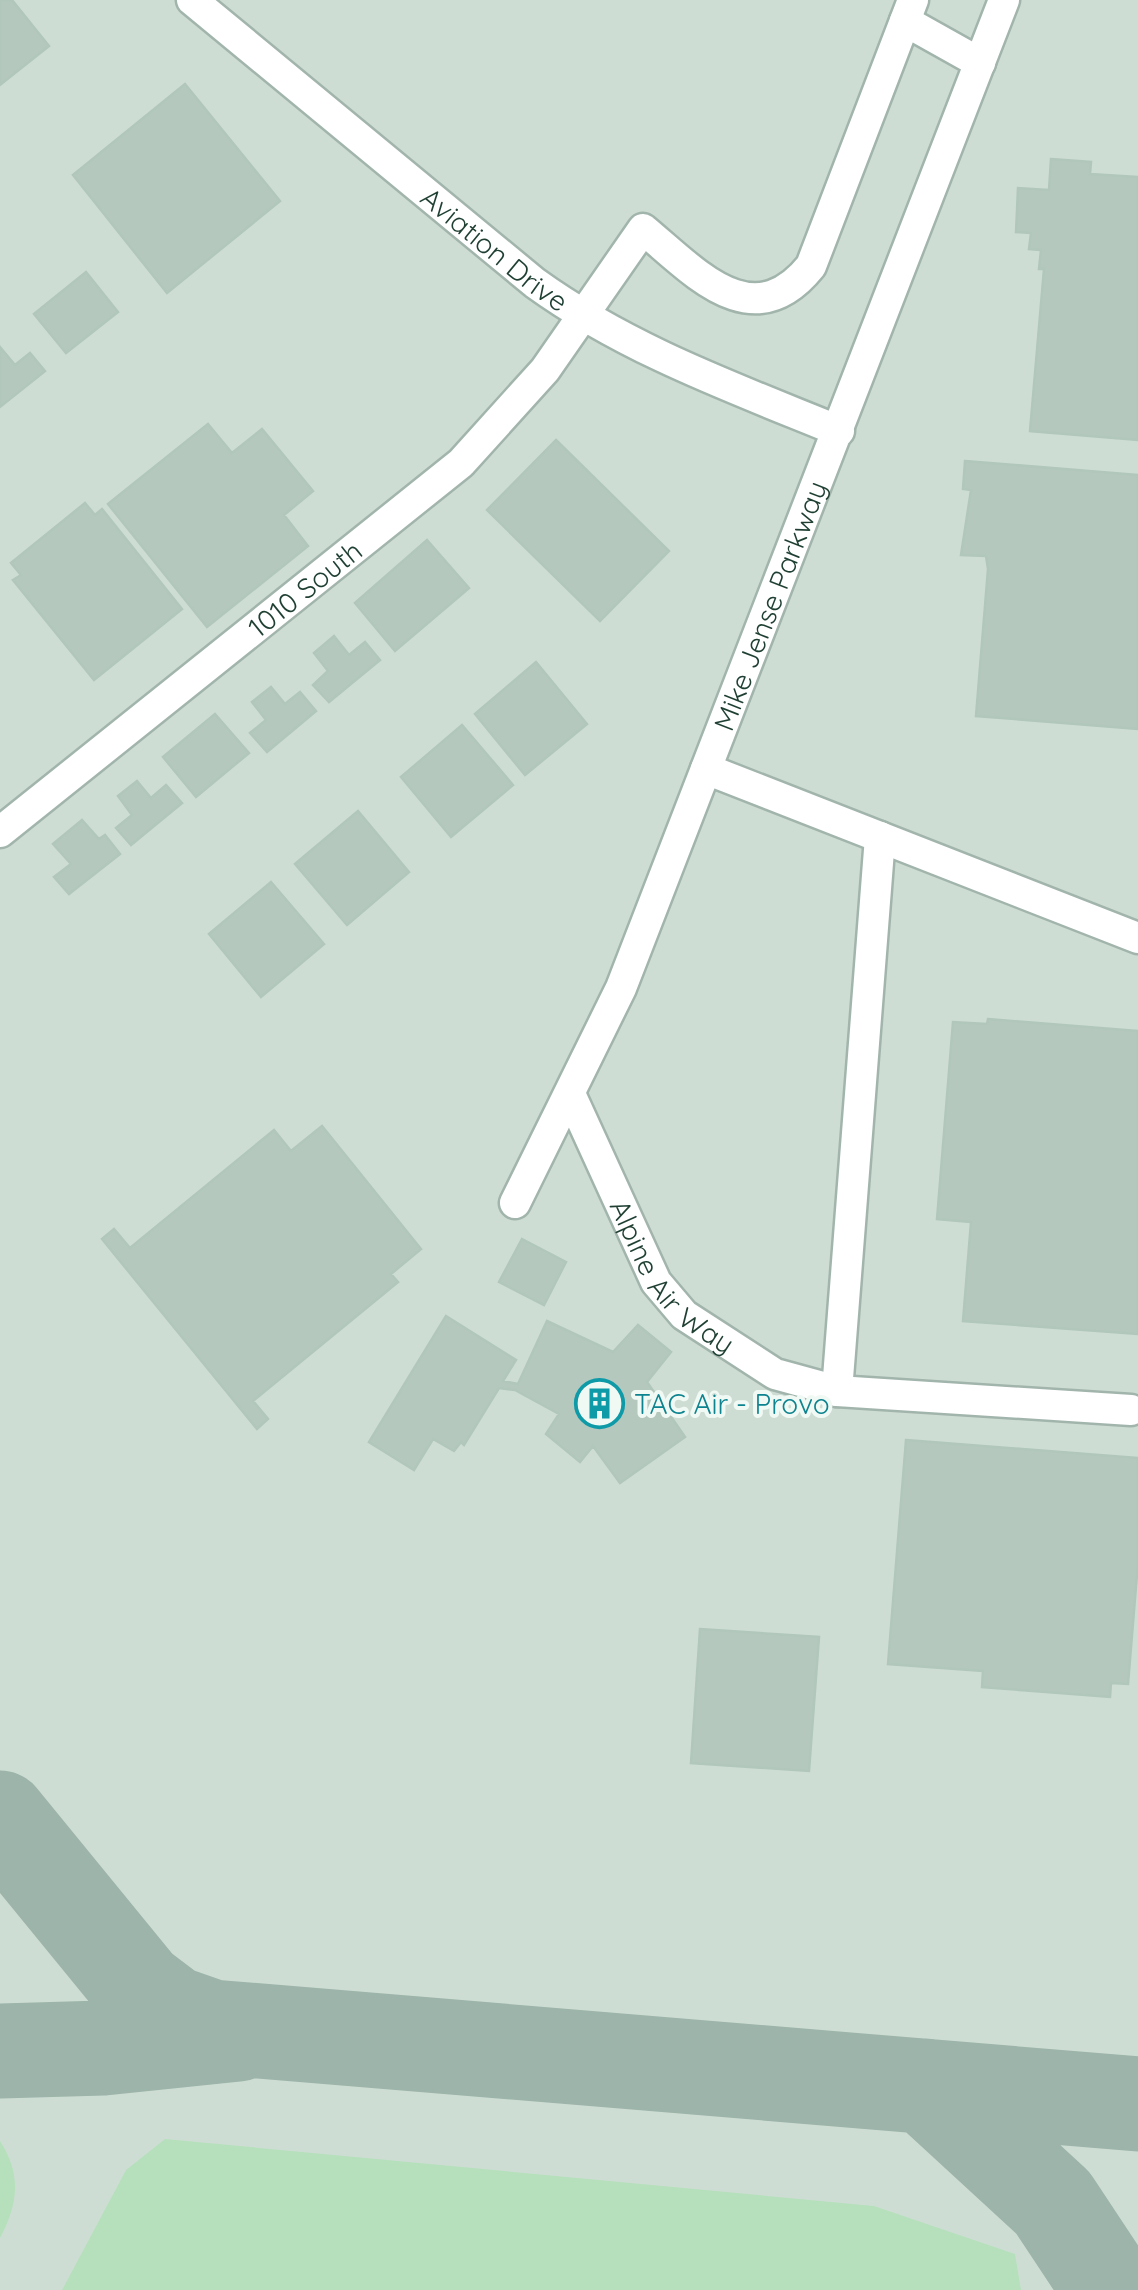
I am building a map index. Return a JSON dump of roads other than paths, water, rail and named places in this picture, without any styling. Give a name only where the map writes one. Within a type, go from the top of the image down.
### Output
[{"type":"street","name":"Aviation Drive","points":[[192,0],[535,283],[584,318],[672,362],[839,431]]},
{"type":"street","name":"Mike Jense Parkway","points":[[515,1203],[615,1002],[1004,0]]},
{"type":"street","name":"1010 South","points":[[0,832],[461,463],[503,421],[584,318],[643,230],[730,296],[766,298],[799,281],[811,266],[909,11]]},
{"type":"street","points":[[909,11],[980,64]]},
{"type":"street","points":[[706,769],[1138,938]]},
{"type":"street","points":[[837,1391],[880,837]]},
{"type":"street","name":"Alpine Air Way","points":[[571,1096],[643,1260],[669,1300],[702,1328],[775,1374],[837,1391],[1131,1410]]},
{"type":"place","name":"TAC Air - Provo","points":[[599,1403]]}]
